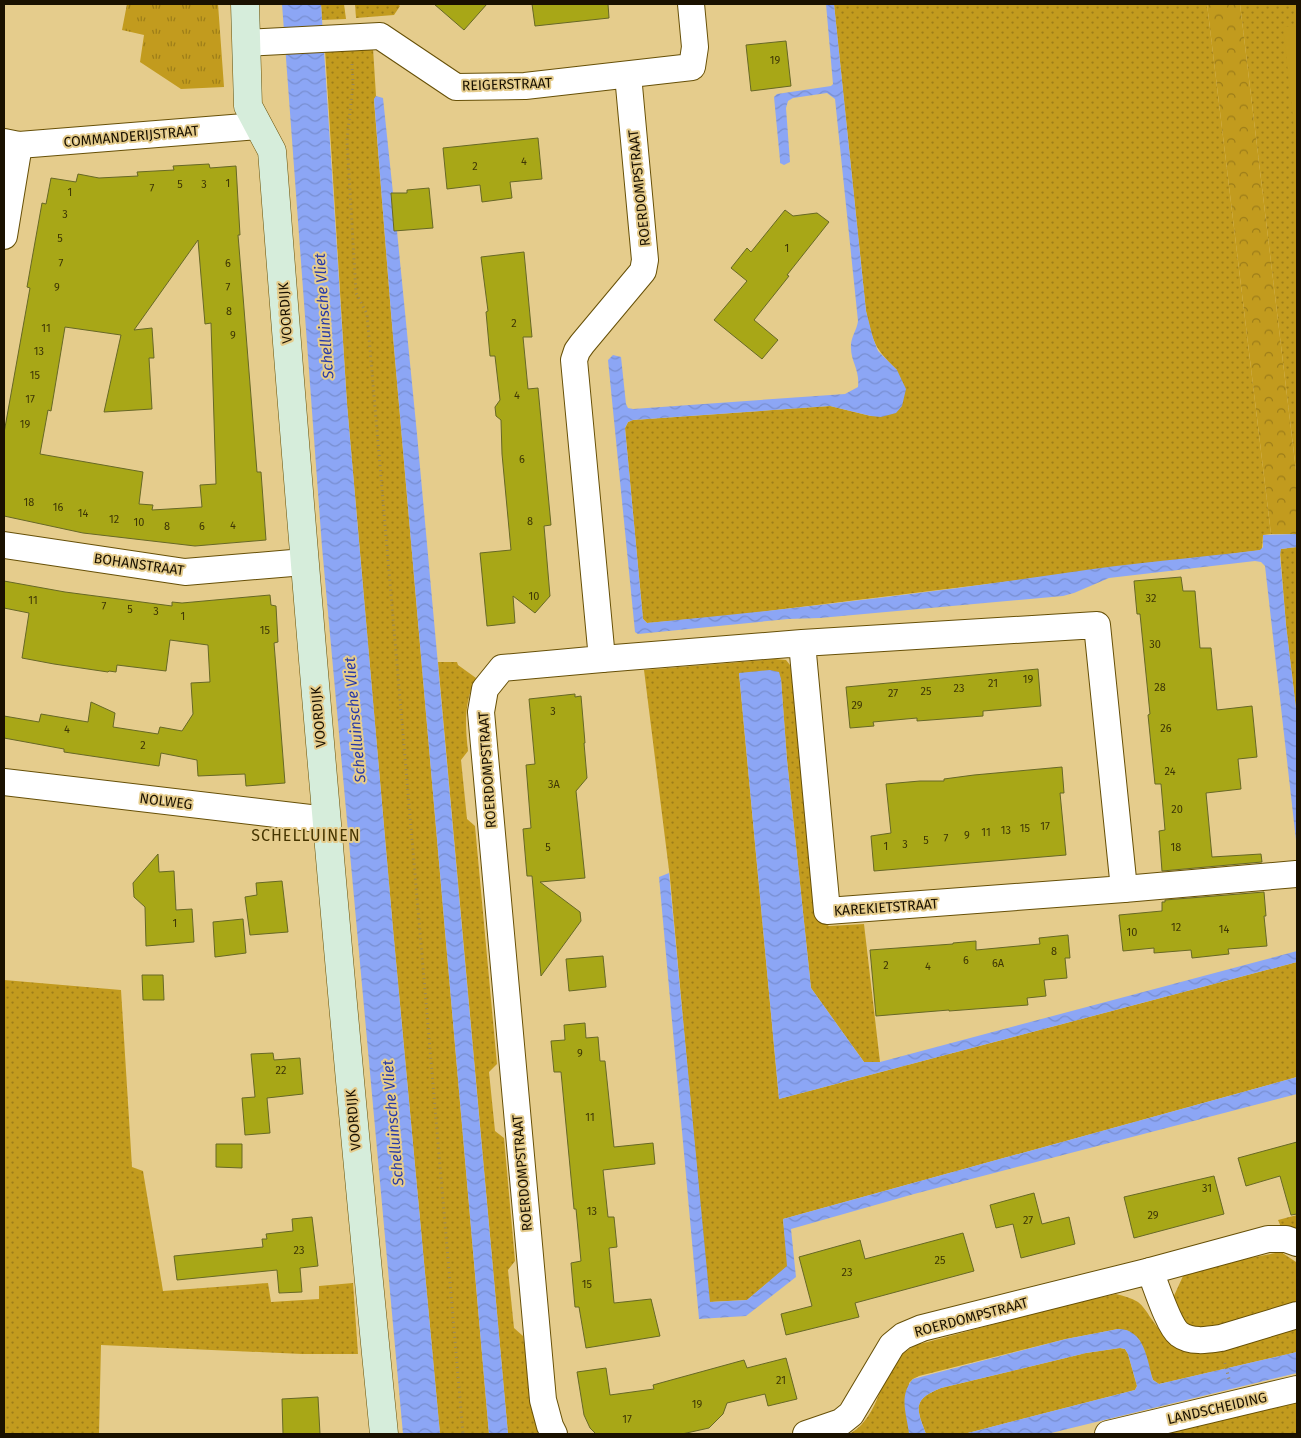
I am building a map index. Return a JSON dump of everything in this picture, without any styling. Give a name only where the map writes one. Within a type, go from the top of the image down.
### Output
[{"type":"street","name":"VOORDIJK","points":[[245,4],[248,106],[272,151],[304,562],[356,1158],[384,1434]]},
{"type":"street","name":"REIGERSTRAAT","points":[[246,43],[380,36],[456,86],[525,86],[692,67],[695,47],[691,4]]},
{"type":"street","name":"ROERDOMPSTRAAT","points":[[554,1434],[543,1400],[481,712],[485,689],[502,668],[602,659],[574,360],[576,351],[643,271],[645,260],[628,74]]},
{"type":"street","name":"COMMANDERIJSTRAAT","points":[[11,144],[258,126]]},
{"type":"street","points":[[4,236],[11,144]]},
{"type":"street","name":"BOHANSTRAAT","points":[[4,545],[185,572],[304,562]]},
{"type":"street","points":[[602,659],[802,642],[1098,625],[1124,888]]},
{"type":"street","name":"KAREKIETSTRAAT","points":[[802,642],[827,911],[1296,874]]},
{"type":"street","name":"NOLWEG","points":[[4,782],[328,820]]},
{"type":"street","name":"ROERDOMPSTRAAT","points":[[806,1434],[841,1422],[851,1414],[892,1345],[903,1336],[922,1328],[1268,1240],[1286,1239],[1297,1243]]},
{"type":"street","points":[[1150,1271],[1168,1316],[1175,1328],[1179,1334],[1193,1340],[1221,1338],[1297,1316]]},
{"type":"street","name":"LANDSCHEIDING","points":[[1108,1434],[1297,1389]]},
{"type":"path","points":[[341,37],[353,84],[347,140],[356,293],[367,314],[462,1434]]},
{"type":"green space","points":[[127,4],[218,4],[224,87],[181,89],[140,62],[144,35],[122,30]]},
{"type":"green space","points":[[321,4],[344,4],[346,19],[322,20]]},
{"type":"green space","points":[[355,4],[398,4],[400,6],[394,15],[356,18]]},
{"type":"green space","points":[[834,4],[1207,4],[1271,534],[1263,535],[1262,550],[736,615],[647,623],[643,619],[625,428],[628,422],[633,420],[830,406],[871,416],[897,370],[879,350],[866,311]]},
{"type":"green space","points":[[1207,4],[1240,4],[1297,479],[1297,534],[1271,534]]},
{"type":"green space","points":[[1240,4],[1297,4],[1297,479]]},
{"type":"green space","points":[[1297,26],[1297,154],[1283,27]]},
{"type":"green space","points":[[373,48],[376,96],[374,100],[391,313],[489,1434],[440,1434],[347,404],[325,50]]},
{"type":"green space","points":[[1297,547],[1297,717],[1286,625],[1280,551],[1281,549]]},
{"type":"green space","points":[[775,659],[786,660],[790,665],[793,677],[821,921],[829,926],[864,924],[880,1062],[864,1062],[811,988],[787,760],[781,679],[739,673],[779,1099],[1297,962],[1297,1077],[783,1219],[788,1266],[747,1300],[709,1302],[670,878],[644,670]]},
{"type":"green space","points":[[438,662],[457,662],[458,665],[476,678],[469,696],[466,714],[468,751],[461,760],[467,819],[475,826],[497,1064],[489,1072],[495,1131],[504,1138],[515,1261],[508,1270],[514,1328],[523,1336],[538,1434],[508,1434]]},
{"type":"green space","points":[[4,980],[121,990],[132,1167],[143,1171],[163,1291],[268,1283],[271,1302],[319,1299],[319,1286],[353,1283],[358,1354],[302,1354],[101,1345],[99,1434],[4,1434]]},
{"type":"green space","points":[[1297,1215],[1297,1230],[1281,1227],[1278,1220]]},
{"type":"green space","points":[[1281,1252],[1296,1262],[1297,1266],[1297,1300],[1283,1312],[1205,1330],[1189,1328],[1178,1317],[1173,1298],[1183,1276],[1239,1260]]},
{"type":"green space","points":[[1116,1294],[1138,1302],[1167,1339],[1172,1344],[1186,1351],[1206,1352],[1297,1327],[1297,1352],[1159,1384],[1153,1380],[1140,1341],[1129,1331],[1118,1329],[1066,1339],[919,1376],[909,1383],[909,1434],[849,1434],[864,1422],[871,1411],[890,1367],[900,1356],[916,1345],[1062,1306]]},
{"type":"green space","points":[[1120,1348],[1125,1349],[1128,1354],[1137,1386],[1135,1390],[964,1434],[926,1434],[920,1418],[919,1406],[921,1401],[931,1392],[1086,1353]]},
{"type":"green space","points":[[1297,1399],[1297,1434],[1149,1434]]},
{"type":"water","name":"Schelluinsche Vliet","points":[[282,4],[321,4],[347,404],[440,1434],[403,1434],[322,547]]},
{"type":"water","points":[[826,4],[834,4],[866,311],[878,351],[897,370],[906,389],[902,406],[896,413],[881,417],[830,406],[633,420],[628,422],[625,428],[643,619],[647,623],[804,607],[1114,566],[1260,550],[1263,547],[1263,535],[1297,534],[1297,547],[1281,549],[1280,555],[1297,717],[1297,849],[1265,566],[1261,562],[1255,561],[1109,578],[1063,596],[820,618],[788,619],[638,634],[635,632],[608,360],[613,355],[621,357],[626,404],[628,408],[633,409],[845,394],[858,387],[858,376],[852,358],[851,344],[858,321],[835,99],[827,93],[793,98],[788,101],[786,108],[790,162],[784,165],[780,163],[774,97],[777,94],[831,86],[833,84]]},
{"type":"water","points":[[376,96],[383,98],[393,193],[391,193],[394,230],[397,231],[508,1434],[489,1434],[391,313],[374,99]]},
{"type":"water","points":[[770,670],[779,672],[781,679],[787,760],[811,988],[864,1062],[880,1062],[1297,951],[1297,962],[779,1099],[739,673]]},
{"type":"water","points":[[669,873],[710,1302],[747,1300],[787,1266],[783,1219],[1297,1077],[1297,1094],[914,1194],[791,1229],[796,1277],[746,1316],[699,1319],[659,877]]},
{"type":"water","points":[[1118,1329],[1127,1330],[1139,1340],[1146,1355],[1153,1380],[1159,1384],[1297,1352],[1297,1373],[1047,1434],[964,1434],[1135,1390],[1137,1386],[1125,1349],[1120,1348],[1086,1353],[931,1392],[921,1401],[919,1406],[920,1418],[926,1434],[909,1434],[905,1413],[905,1399],[908,1385],[913,1379],[1066,1339]]},
{"type":"building","points":[[434,4],[487,4],[464,30]]},
{"type":"building","points":[[532,4],[608,4],[609,18],[535,26]]},
{"type":"building","points":[[786,41],[791,86],[751,91],[746,45]]},
{"type":"building","points":[[538,138],[542,179],[510,182],[512,198],[482,202],[480,185],[447,189],[443,148]]},
{"type":"building","points":[[209,164],[210,168],[236,166],[240,235],[238,235],[257,472],[261,472],[266,540],[195,546],[83,533],[4,516],[4,433],[30,288],[27,287],[42,203],[46,204],[51,178],[76,182],[78,174],[99,178],[138,176],[137,172],[174,170],[173,166]],"holes":[[[198,240],[205,324],[211,323],[216,484],[200,485],[202,507],[152,510],[153,505],[139,504],[143,472],[40,454],[48,410],[51,411],[65,327],[121,335],[104,412],[152,409],[149,358],[154,358],[152,328],[134,330]]]},
{"type":"building","points":[[429,188],[433,228],[394,231],[391,193],[407,193],[407,190]]},
{"type":"building","points":[[785,210],[793,216],[817,213],[829,222],[754,320],[778,340],[762,359],[714,320],[747,281],[731,268],[747,248],[751,252]]},
{"type":"building","points":[[524,252],[532,337],[523,337],[528,389],[538,388],[551,525],[544,526],[550,596],[535,613],[513,596],[515,623],[487,626],[480,553],[511,550],[502,454],[501,420],[496,416],[495,407],[500,400],[495,356],[490,356],[486,312],[488,311],[481,257]]},
{"type":"building","points":[[1181,577],[1183,591],[1195,591],[1200,648],[1211,648],[1217,710],[1252,706],[1257,757],[1238,759],[1241,789],[1206,793],[1212,857],[1261,854],[1262,862],[1162,871],[1159,831],[1165,830],[1161,784],[1155,784],[1140,614],[1137,614],[1134,581]]},
{"type":"building","points":[[4,581],[65,592],[172,606],[172,602],[182,603],[270,595],[271,605],[276,606],[278,642],[274,643],[285,783],[246,786],[245,774],[198,776],[197,760],[161,753],[159,766],[64,752],[64,749],[4,738],[4,716],[39,722],[41,714],[88,722],[91,702],[115,713],[113,727],[158,734],[160,727],[182,731],[193,714],[191,683],[210,682],[208,645],[170,640],[166,671],[117,665],[116,672],[108,672],[22,658],[29,613],[4,608]]},
{"type":"building","points":[[1038,669],[1041,706],[983,711],[983,716],[917,721],[917,718],[873,722],[874,726],[850,728],[846,687]]},
{"type":"building","points":[[575,694],[575,697],[581,696],[587,778],[576,791],[585,878],[540,882],[580,912],[581,921],[541,976],[532,876],[527,876],[523,829],[531,828],[526,765],[535,764],[529,699]]},
{"type":"building","points":[[1062,767],[1064,793],[1060,793],[1066,855],[874,871],[871,836],[891,833],[886,784],[944,781],[944,779],[974,775]]},
{"type":"building","points":[[158,854],[159,872],[174,871],[176,910],[192,909],[194,942],[146,946],[145,907],[134,897],[133,883]]},
{"type":"building","points":[[282,881],[288,932],[250,935],[245,897],[257,895],[256,883]]},
{"type":"building","points":[[1264,892],[1267,946],[1228,949],[1229,954],[1192,958],[1191,950],[1154,953],[1154,948],[1123,951],[1119,915],[1162,911],[1162,902],[1165,902],[1165,900]]},
{"type":"building","points":[[243,919],[246,953],[215,957],[213,922]]},
{"type":"building","points":[[1068,935],[1070,958],[1065,958],[1067,978],[1044,980],[1046,996],[1027,998],[1028,1005],[876,1016],[870,950],[976,941],[976,950],[1040,944],[1039,938]]},
{"type":"building","points":[[603,956],[606,987],[569,991],[566,959]]},
{"type":"building","points":[[142,975],[163,975],[164,1000],[143,1000]]},
{"type":"building","points":[[585,1023],[586,1038],[598,1037],[600,1061],[605,1061],[614,1147],[653,1143],[655,1164],[603,1170],[608,1217],[614,1217],[617,1247],[609,1248],[614,1303],[651,1299],[660,1336],[586,1348],[579,1307],[575,1307],[571,1263],[581,1261],[561,1072],[554,1072],[551,1041],[565,1040],[564,1025]]},
{"type":"building","points":[[273,1053],[274,1060],[300,1058],[303,1094],[267,1098],[270,1133],[245,1135],[242,1098],[255,1097],[251,1054]]},
{"type":"building","points":[[1297,1142],[1297,1214],[1291,1215],[1280,1176],[1246,1186],[1238,1158]]},
{"type":"building","points":[[216,1144],[242,1144],[242,1168],[216,1167]]},
{"type":"building","points":[[1214,1176],[1224,1214],[1134,1238],[1124,1197]]},
{"type":"building","points":[[1034,1193],[1042,1224],[1069,1217],[1075,1244],[1021,1258],[1013,1224],[996,1228],[990,1205]]},
{"type":"building","points":[[312,1217],[318,1266],[300,1268],[302,1292],[279,1293],[277,1270],[177,1280],[174,1256],[263,1247],[262,1239],[267,1239],[266,1234],[293,1231],[292,1219]]},
{"type":"building","points":[[963,1233],[974,1271],[855,1303],[859,1317],[786,1335],[781,1314],[812,1306],[799,1257],[860,1240],[865,1259]]},
{"type":"building","points":[[786,1358],[797,1399],[768,1406],[765,1394],[727,1403],[723,1414],[709,1428],[682,1434],[596,1434],[590,1428],[584,1415],[577,1372],[606,1368],[610,1395],[654,1389],[653,1385],[744,1360],[747,1368]]},
{"type":"building","points":[[318,1397],[320,1434],[283,1434],[282,1399]]},
{"type":"district","name":"SCHELLUINEN","points":[[306,835]]}]
